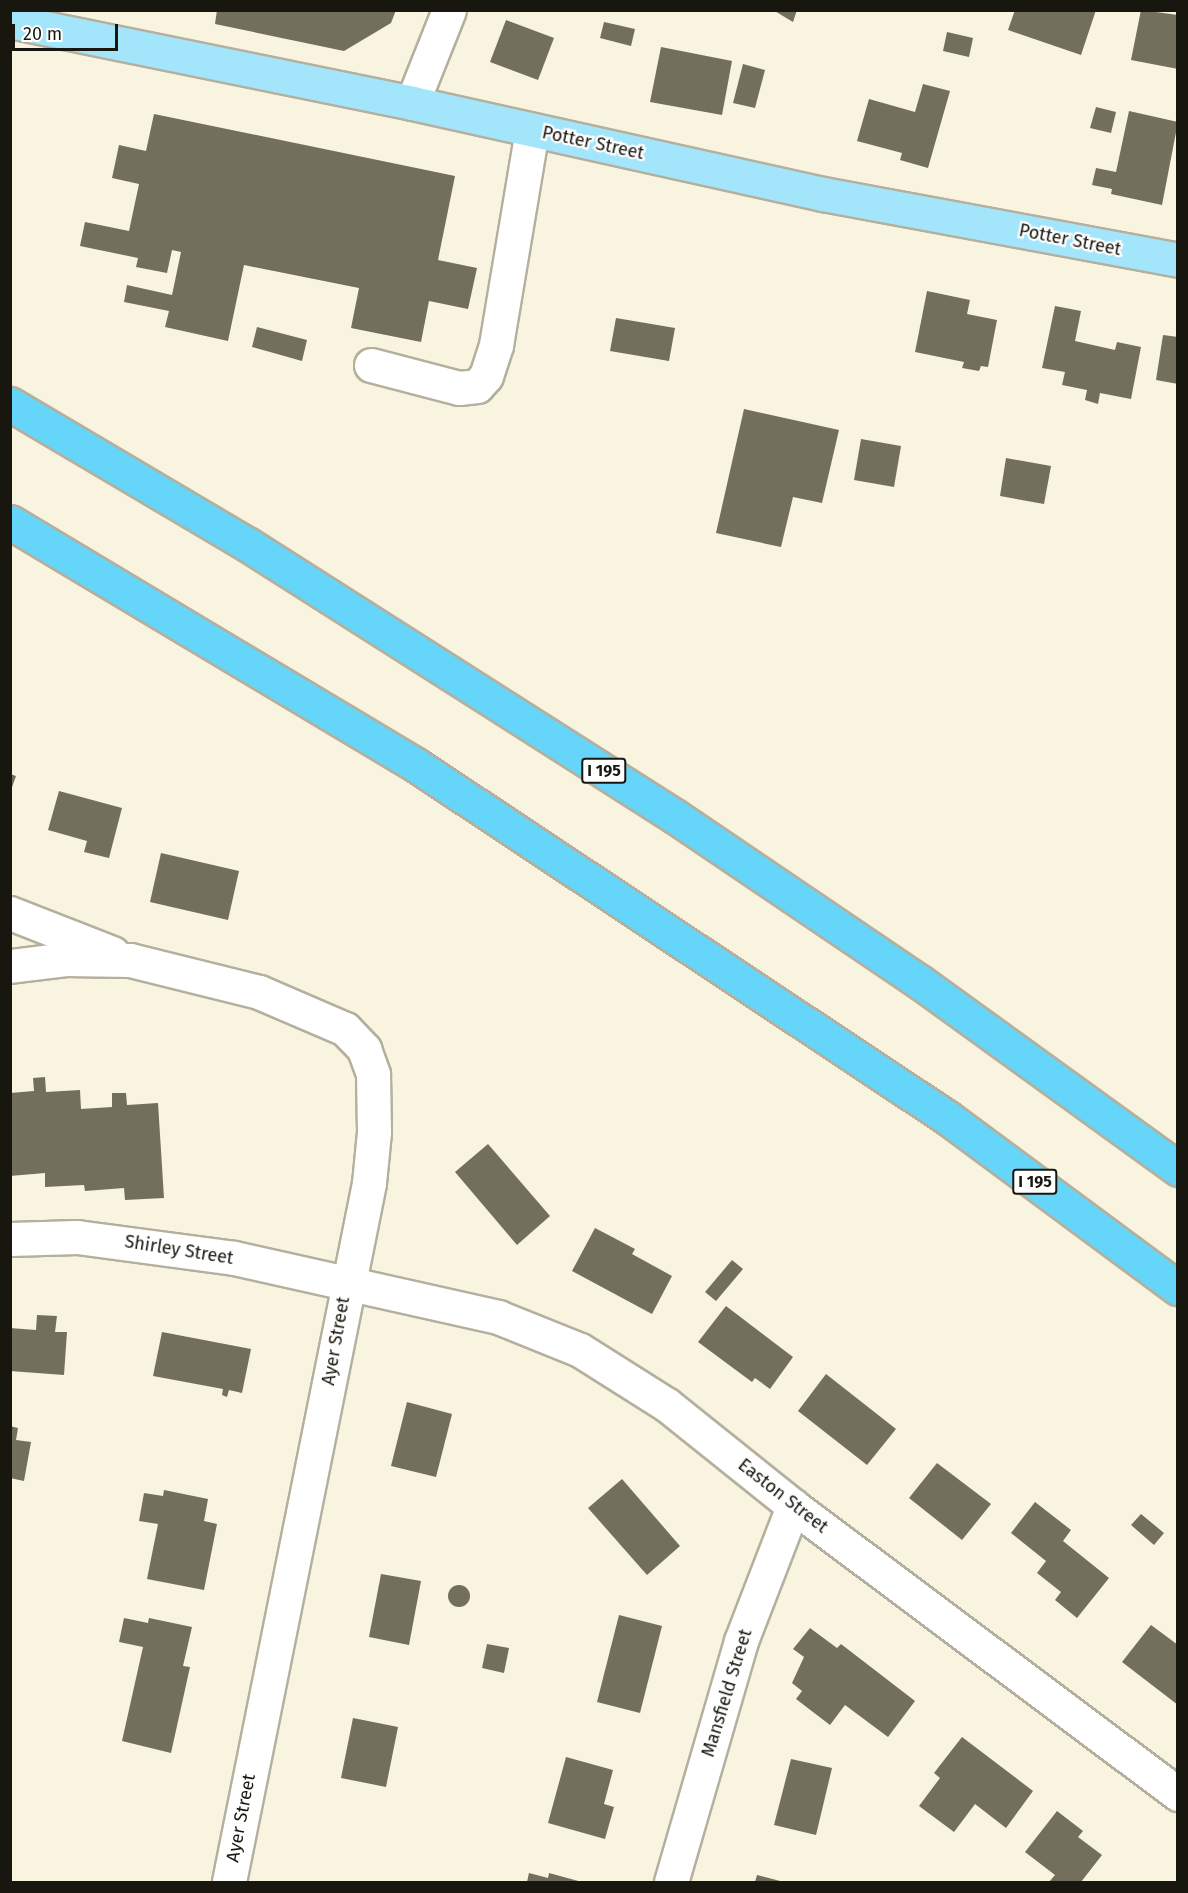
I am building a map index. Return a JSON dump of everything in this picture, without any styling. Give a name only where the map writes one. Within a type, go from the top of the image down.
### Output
[{"type":"highway","name":"I 195","points":[[10,404],[256,549],[666,811],[920,982],[1178,1169]]},
{"type":"highway","name":"I 195","points":[[10,522],[417,765],[948,1118],[1178,1288]]},
{"type":"main road","name":"Potter Street","points":[[10,21],[412,103],[823,194],[1178,260]]},
{"type":"street","points":[[412,103],[449,10]]},
{"type":"street","points":[[371,365],[459,388],[477,386],[486,376],[496,345],[532,129]]},
{"type":"street","points":[[10,913],[130,960]]},
{"type":"street","points":[[10,966],[66,959],[130,960]]},
{"type":"street","name":"Ayer Street","points":[[130,960],[197,974],[289,1002],[345,1029],[364,1049],[373,1074],[374,1132],[369,1182],[346,1281],[297,1547],[229,1882]]},
{"type":"street","name":"Shirley Street","points":[[10,1239],[77,1237],[127,1242],[346,1281]]},
{"type":"street","name":"Easton Street","points":[[346,1281],[498,1317],[580,1350],[667,1405],[793,1506],[1178,1794]]},
{"type":"street","name":"Mansfield Street","points":[[671,1882],[741,1641],[793,1506]]},
{"type":"building","points":[[217,10],[396,10],[391,23],[344,51],[215,24]]},
{"type":"building","points":[[773,10],[797,10],[793,22]]},
{"type":"building","points":[[1015,10],[1096,10],[1081,55],[1008,30]]},
{"type":"building","points":[[1141,10],[1178,15],[1178,69],[1131,60]]},
{"type":"building","points":[[506,20],[554,38],[538,80],[490,62]]},
{"type":"building","points":[[604,22],[635,29],[631,46],[600,38]]},
{"type":"building","points":[[947,32],[973,38],[969,57],[943,51]]},
{"type":"building","points":[[661,47],[732,61],[722,115],[650,102]]},
{"type":"building","points":[[743,64],[765,70],[755,108],[733,103]]},
{"type":"building","points":[[923,84],[950,91],[928,168],[900,160],[902,153],[857,141],[869,99],[915,112]]},
{"type":"building","points":[[1096,107],[1116,112],[1111,133],[1090,128]]},
{"type":"building","points":[[1129,111],[1178,122],[1162,205],[1111,194],[1112,189],[1092,185],[1096,168],[1116,172]]},
{"type":"building","points":[[154,114],[455,176],[438,260],[477,268],[468,309],[429,301],[421,342],[351,328],[359,288],[244,265],[228,341],[165,327],[169,311],[124,302],[127,285],[172,295],[181,252],[172,250],[167,273],[136,267],[138,258],[80,246],[85,222],[129,231],[139,184],[112,178],[119,145],[146,151]]},
{"type":"building","points":[[927,291],[970,300],[967,314],[997,320],[988,367],[981,366],[979,371],[962,368],[964,362],[915,352]]},
{"type":"building","points":[[1055,306],[1081,311],[1075,341],[1115,350],[1117,342],[1141,347],[1131,399],[1100,393],[1098,404],[1085,400],[1087,390],[1062,385],[1065,372],[1042,368]]},
{"type":"building","points":[[616,318],[675,328],[669,361],[610,351]]},
{"type":"building","points":[[257,327],[307,340],[302,361],[252,347]]},
{"type":"building","points":[[1163,335],[1178,337],[1178,384],[1156,380]]},
{"type":"building","points":[[744,409],[839,430],[822,503],[793,497],[781,547],[716,533]]},
{"type":"building","points":[[861,439],[901,446],[894,487],[854,480]]},
{"type":"building","points":[[1006,458],[1051,466],[1044,504],[1000,496]]},
{"type":"building","points":[[10,774],[16,776],[11,790],[10,790]]},
{"type":"building","points":[[59,791],[122,808],[109,858],[84,852],[87,841],[48,830]]},
{"type":"building","points":[[161,853],[239,871],[228,920],[150,902]]},
{"type":"building","points":[[45,1077],[46,1092],[80,1090],[81,1109],[112,1107],[112,1093],[126,1093],[127,1105],[158,1103],[164,1198],[125,1200],[124,1188],[85,1191],[84,1185],[45,1187],[45,1173],[10,1176],[10,1093],[34,1091],[33,1078]]},
{"type":"building","points":[[488,1144],[550,1216],[517,1245],[455,1172]]},
{"type":"building","points":[[595,1228],[635,1249],[632,1254],[672,1276],[652,1314],[572,1271]]},
{"type":"building","points":[[732,1260],[743,1269],[716,1301],[705,1292]]},
{"type":"building","points":[[726,1306],[793,1357],[770,1389],[755,1378],[752,1382],[698,1342]]},
{"type":"building","points":[[37,1315],[57,1316],[55,1332],[67,1332],[64,1375],[10,1371],[10,1328],[36,1330]]},
{"type":"building","points":[[162,1332],[251,1349],[242,1393],[229,1390],[227,1397],[222,1395],[223,1389],[153,1376]]},
{"type":"building","points":[[826,1374],[896,1429],[867,1465],[798,1411]]},
{"type":"building","points":[[407,1402],[452,1414],[436,1477],[391,1466]]},
{"type":"building","points":[[10,1426],[18,1428],[16,1440],[31,1442],[24,1481],[10,1478]]},
{"type":"building","points":[[937,1463],[991,1504],[962,1540],[909,1498]]},
{"type":"building","points":[[622,1479],[680,1546],[647,1575],[588,1508]]},
{"type":"building","points":[[164,1490],[208,1499],[204,1521],[217,1524],[204,1590],[147,1579],[158,1524],[139,1521],[144,1493],[163,1496]]},
{"type":"building","points":[[1035,1502],[1071,1530],[1063,1541],[1109,1578],[1077,1618],[1055,1600],[1061,1592],[1037,1573],[1046,1561],[1011,1533]]},
{"type":"building","points":[[1141,1514],[1164,1533],[1154,1545],[1131,1525]]},
{"type":"building","points":[[381,1574],[421,1581],[409,1645],[369,1637]]},
{"type":"building","points":[[459,1585],[467,1588],[470,1596],[467,1604],[459,1607],[451,1604],[448,1596],[451,1588]]},
{"type":"building","points":[[619,1615],[662,1626],[640,1713],[597,1702]]},
{"type":"building","points":[[124,1618],[148,1623],[149,1618],[192,1627],[183,1666],[190,1667],[171,1753],[122,1741],[143,1647],[119,1642]]},
{"type":"building","points":[[1151,1625],[1178,1645],[1178,1705],[1122,1662]]},
{"type":"building","points":[[810,1628],[837,1648],[841,1644],[915,1701],[888,1737],[845,1705],[830,1725],[796,1699],[802,1691],[792,1683],[804,1657],[793,1649]]},
{"type":"building","points":[[487,1644],[509,1648],[504,1673],[482,1668]]},
{"type":"building","points":[[353,1718],[398,1727],[386,1787],[341,1778]]},
{"type":"building","points":[[962,1737],[1033,1791],[1006,1828],[975,1804],[954,1832],[919,1806],[940,1778],[934,1773]]},
{"type":"building","points":[[566,1757],[613,1770],[604,1804],[614,1807],[605,1839],[548,1823]]},
{"type":"building","points":[[791,1759],[832,1768],[816,1835],[774,1825]]},
{"type":"building","points":[[1057,1811],[1083,1831],[1078,1837],[1102,1855],[1081,1882],[1049,1882],[1055,1875],[1025,1852]]},
{"type":"building","points":[[529,1873],[548,1878],[549,1873],[582,1882],[527,1882]]},
{"type":"building","points":[[757,1875],[784,1882],[755,1882]]}]
